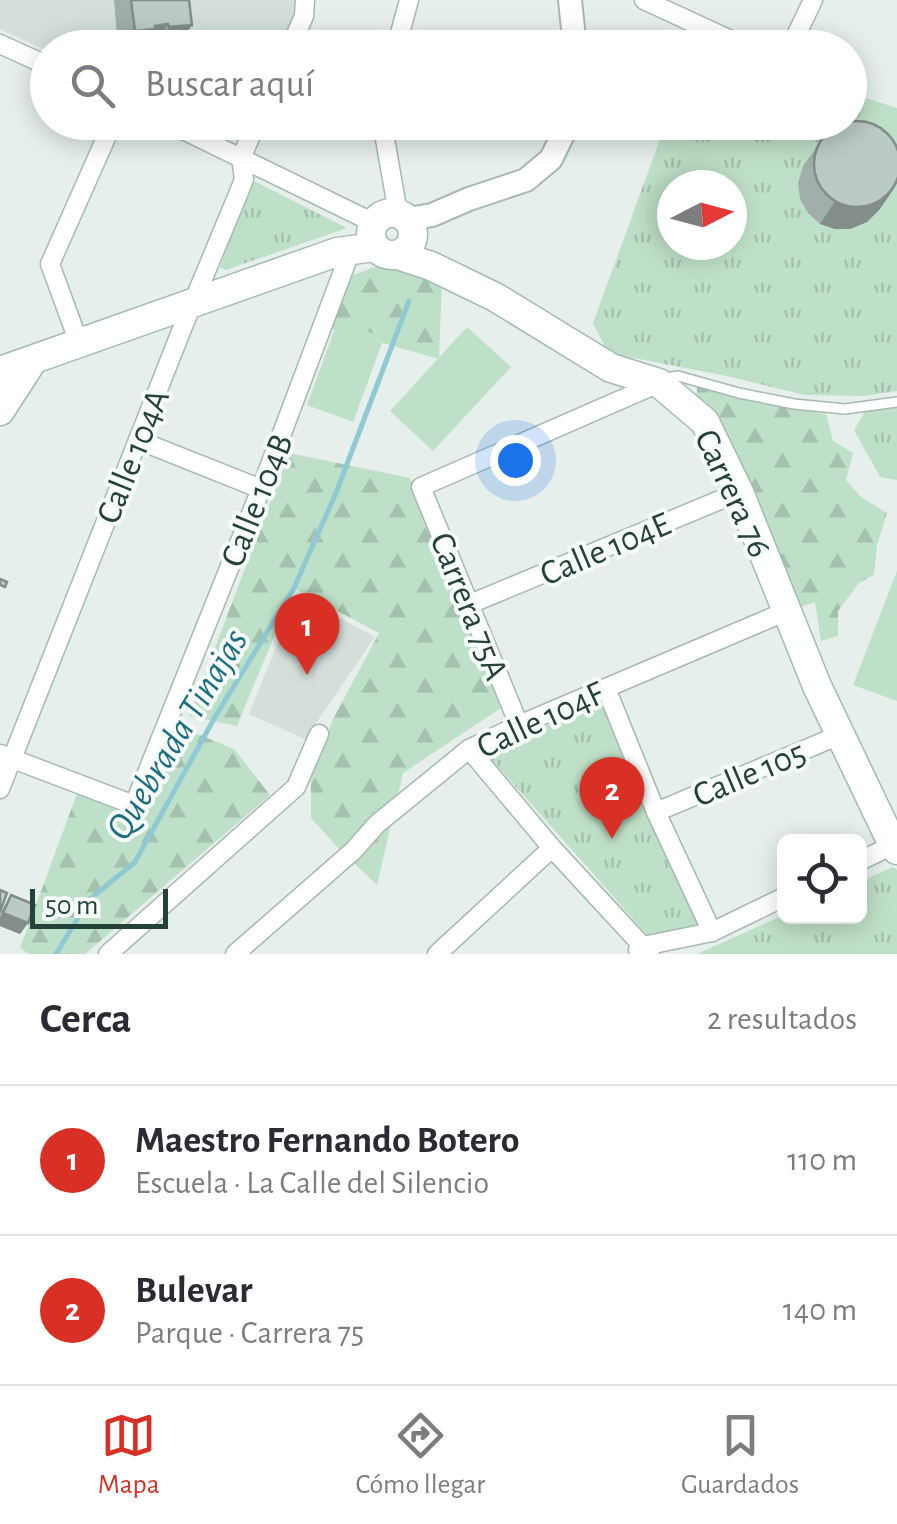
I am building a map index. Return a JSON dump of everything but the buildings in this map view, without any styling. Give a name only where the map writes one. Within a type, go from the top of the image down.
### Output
[{"type":"main road","points":[[0,372],[388,234]]},
{"type":"main road","name":"Carrera 76","points":[[388,234],[431,266],[495,297],[611,368],[659,383],[704,422],[740,492],[817,686],[895,848]]},
{"type":"main road","points":[[0,411],[33,360]]},
{"type":"street","points":[[298,30],[305,0]]},
{"type":"street","points":[[401,30],[409,0]]},
{"type":"street","points":[[570,0],[572,30]]},
{"type":"street","points":[[644,0],[709,30]]},
{"type":"street","points":[[800,30],[812,0]]},
{"type":"street","points":[[0,44],[30,58]]},
{"type":"street","points":[[79,343],[50,264],[104,140]]},
{"type":"street","points":[[204,140],[388,234]]},
{"type":"street","name":"Calle 104A","points":[[0,789],[6,756],[244,179],[241,158],[249,140]]},
{"type":"street","points":[[383,140],[388,234]]},
{"type":"street","points":[[388,234],[526,180],[551,159],[561,140]]},
{"type":"street","name":"Calle 104B","points":[[6,756],[134,805],[261,489],[388,234]]},
{"type":"street","points":[[206,270],[213,282],[229,290]]},
{"type":"street","name":"Carrera 75A","points":[[519,724],[421,487],[659,383]]},
{"type":"street","points":[[138,440],[261,489]]},
{"type":"street","name":"Calle 104E","points":[[470,604],[740,492]]},
{"type":"street","name":"Calle 104F","points":[[235,954],[353,851],[377,824],[468,750],[519,724],[786,612]]},
{"type":"street","points":[[606,688],[656,812],[712,932]]},
{"type":"street","points":[[108,954],[296,787],[319,734]]},
{"type":"street","name":"Calle 105","points":[[656,812],[842,734]]},
{"type":"street","points":[[468,750],[642,951],[712,932],[777,900]]},
{"type":"street","points":[[437,954],[552,848]]},
{"type":"street","points":[[867,858],[895,848]]},
{"type":"lane","points":[[659,383],[678,376],[738,393],[845,409],[897,402]]},
{"type":"shaded area","points":[[0,0],[298,0],[288,30],[30,30],[30,43],[0,29]]},
{"type":"shaded area","points":[[297,595],[375,637],[305,739],[249,714]]},
{"type":"green space","points":[[867,98],[897,108],[897,391],[864,396],[805,395],[608,353],[593,323],[660,140],[867,140]]},
{"type":"green space","points":[[252,180],[347,228],[226,270],[220,267]]},
{"type":"green space","points":[[392,260],[442,280],[439,359],[330,328],[343,279]]},
{"type":"green space","points":[[338,320],[384,338],[353,422],[307,405]]},
{"type":"green space","points":[[467,327],[511,367],[433,451],[390,411]]},
{"type":"green space","points":[[697,385],[727,396],[826,414],[833,441],[853,453],[846,480],[861,497],[887,513],[877,545],[874,575],[859,583],[838,611],[838,636],[821,641],[815,602],[798,608],[697,410]]},
{"type":"green space","points":[[897,407],[897,480],[880,477],[854,430],[865,412]]},
{"type":"green space","points":[[289,453],[410,478],[442,550],[489,627],[501,708],[403,773],[377,885],[311,818],[311,774],[333,719],[379,633],[294,588],[237,726],[189,716]]},
{"type":"green space","points":[[897,571],[897,701],[853,685]]},
{"type":"green space","points":[[601,701],[699,926],[651,939],[486,753]]},
{"type":"green space","points":[[178,726],[234,749],[270,795],[85,954],[29,954],[20,948],[78,791],[144,812]]},
{"type":"green space","points":[[893,867],[897,870],[897,954],[697,954],[777,918],[777,924],[867,924],[867,879]]},
{"type":"waterway","name":"Quebrada Tinajas","points":[[56,954],[89,900],[135,862],[215,717],[294,588],[336,493],[409,301]]},
{"type":"place","name":"Maestro Fernando Botero","points":[[307,675]]},
{"type":"place","name":"Bulevar","points":[[612,839]]}]
